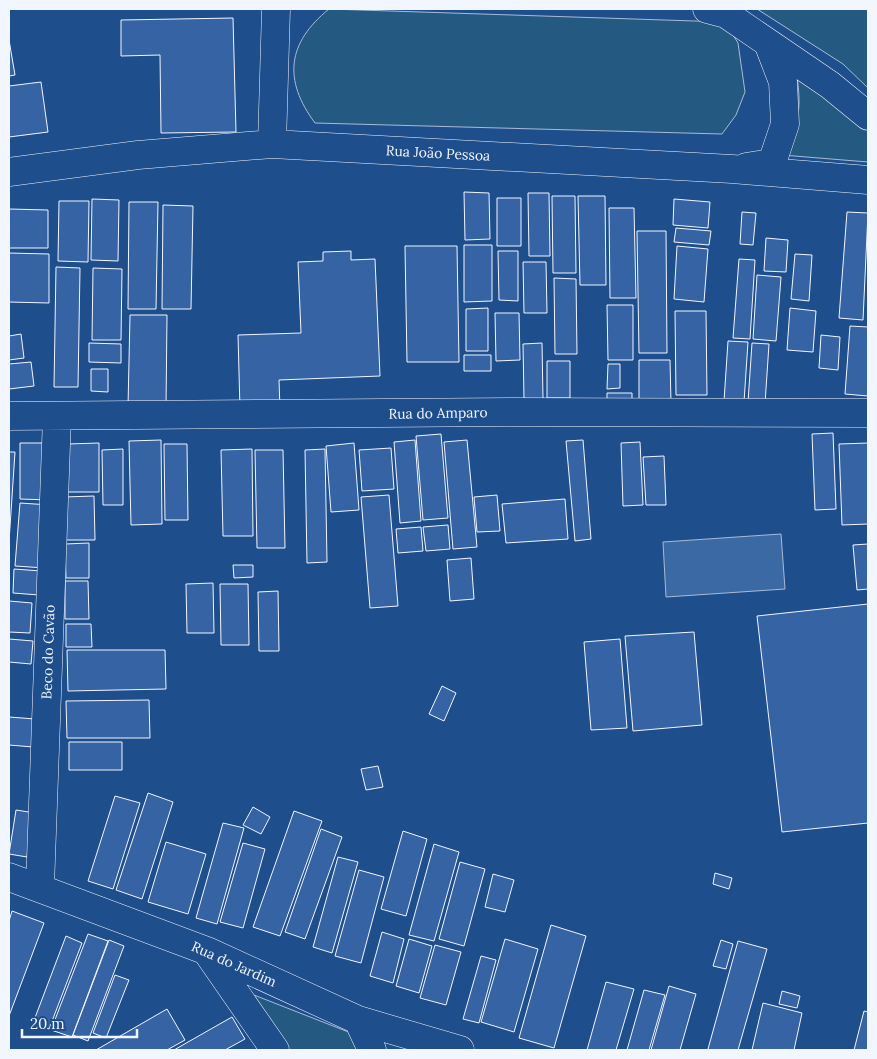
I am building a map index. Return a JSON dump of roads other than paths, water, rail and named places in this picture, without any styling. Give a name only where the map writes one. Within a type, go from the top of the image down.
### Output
[{"type":"street","points":[[272,144],[276,9]]},
{"type":"street","points":[[707,9],[726,14],[830,85],[868,116]]},
{"type":"street","points":[[732,169],[772,164],[785,124],[783,82],[768,43]]},
{"type":"street","name":"Rua João Pessoa","points":[[9,172],[138,155],[272,144],[732,169],[868,180]]},
{"type":"street","name":"Rua do Amparo","points":[[9,416],[57,418],[513,412],[868,412]]},
{"type":"street","name":"Beco do Cavão","points":[[40,888],[57,418]]},
{"type":"street","name":"Rua do Jardim","points":[[9,877],[207,951],[358,1020],[460,1050]]},
{"type":"street","points":[[207,951],[276,1050]]},
{"type":"street","points":[[358,1020],[372,1050]]}]
